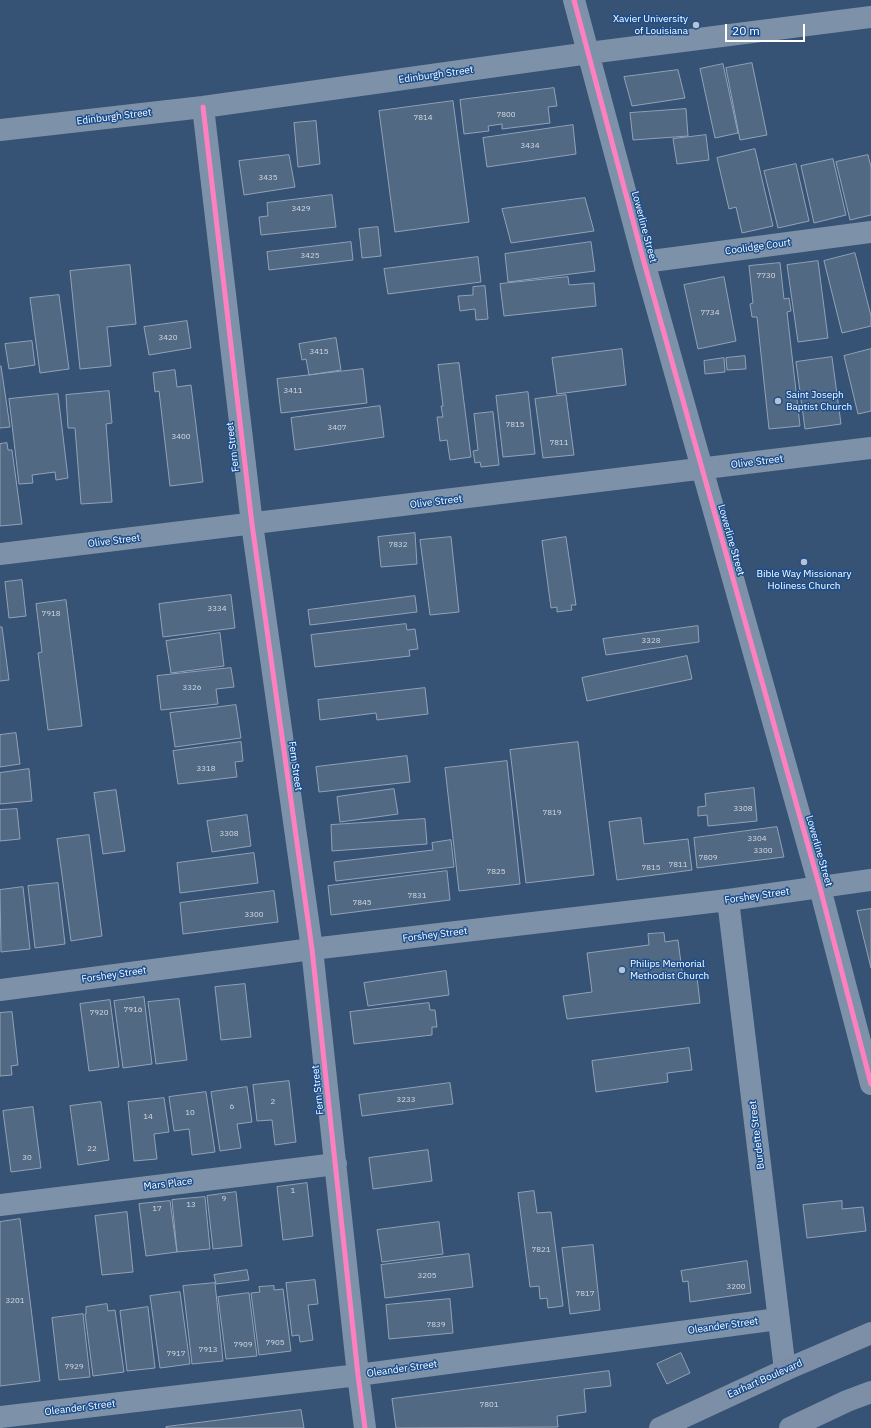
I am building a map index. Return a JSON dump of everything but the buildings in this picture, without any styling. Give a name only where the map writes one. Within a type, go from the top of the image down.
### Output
[{"type":"main road","name":"Earhart Boulevard","points":[[660,1428],[785,1370],[871,1333]]},
{"type":"main road","points":[[792,1428],[847,1401],[871,1392]]},
{"type":"street","name":"Lowerline Street","points":[[574,0],[590,53],[644,262],[820,888],[871,1084]]},
{"type":"street","name":"Edinburgh Street","points":[[0,130],[203,107],[590,53],[871,17]]},
{"type":"street","name":"Fern Street","points":[[203,107],[252,524],[312,949],[364,1428]]},
{"type":"street","name":"Coolidge Court","points":[[644,262],[871,232]]},
{"type":"street","name":"Olive Street","points":[[0,554],[871,448]]},
{"type":"street","name":"Forshey Street","points":[[0,990],[312,949],[728,900],[871,880]]},
{"type":"street","name":"Burdette Street","points":[[728,900],[785,1370]]},
{"type":"street","name":"Mars Place","points":[[0,1205],[336,1164]]},
{"type":"street","name":"Oleander Street","points":[[0,1417],[358,1375],[778,1318]]},
{"type":"cycle path","points":[[574,0],[644,262],[820,888],[871,1084]]},
{"type":"cycle path","points":[[203,107],[252,524],[312,949],[365,1428]]},
{"type":"place","name":"Xavier University of Louisiana","points":[[696,25]]},
{"type":"place","name":"Saint Joseph Baptist Church","points":[[778,401]]},
{"type":"place","name":"Bible Way Missionary Holiness Church","points":[[804,562]]},
{"type":"place","name":"Philips Memorial Methodist Church","points":[[622,970]]}]
